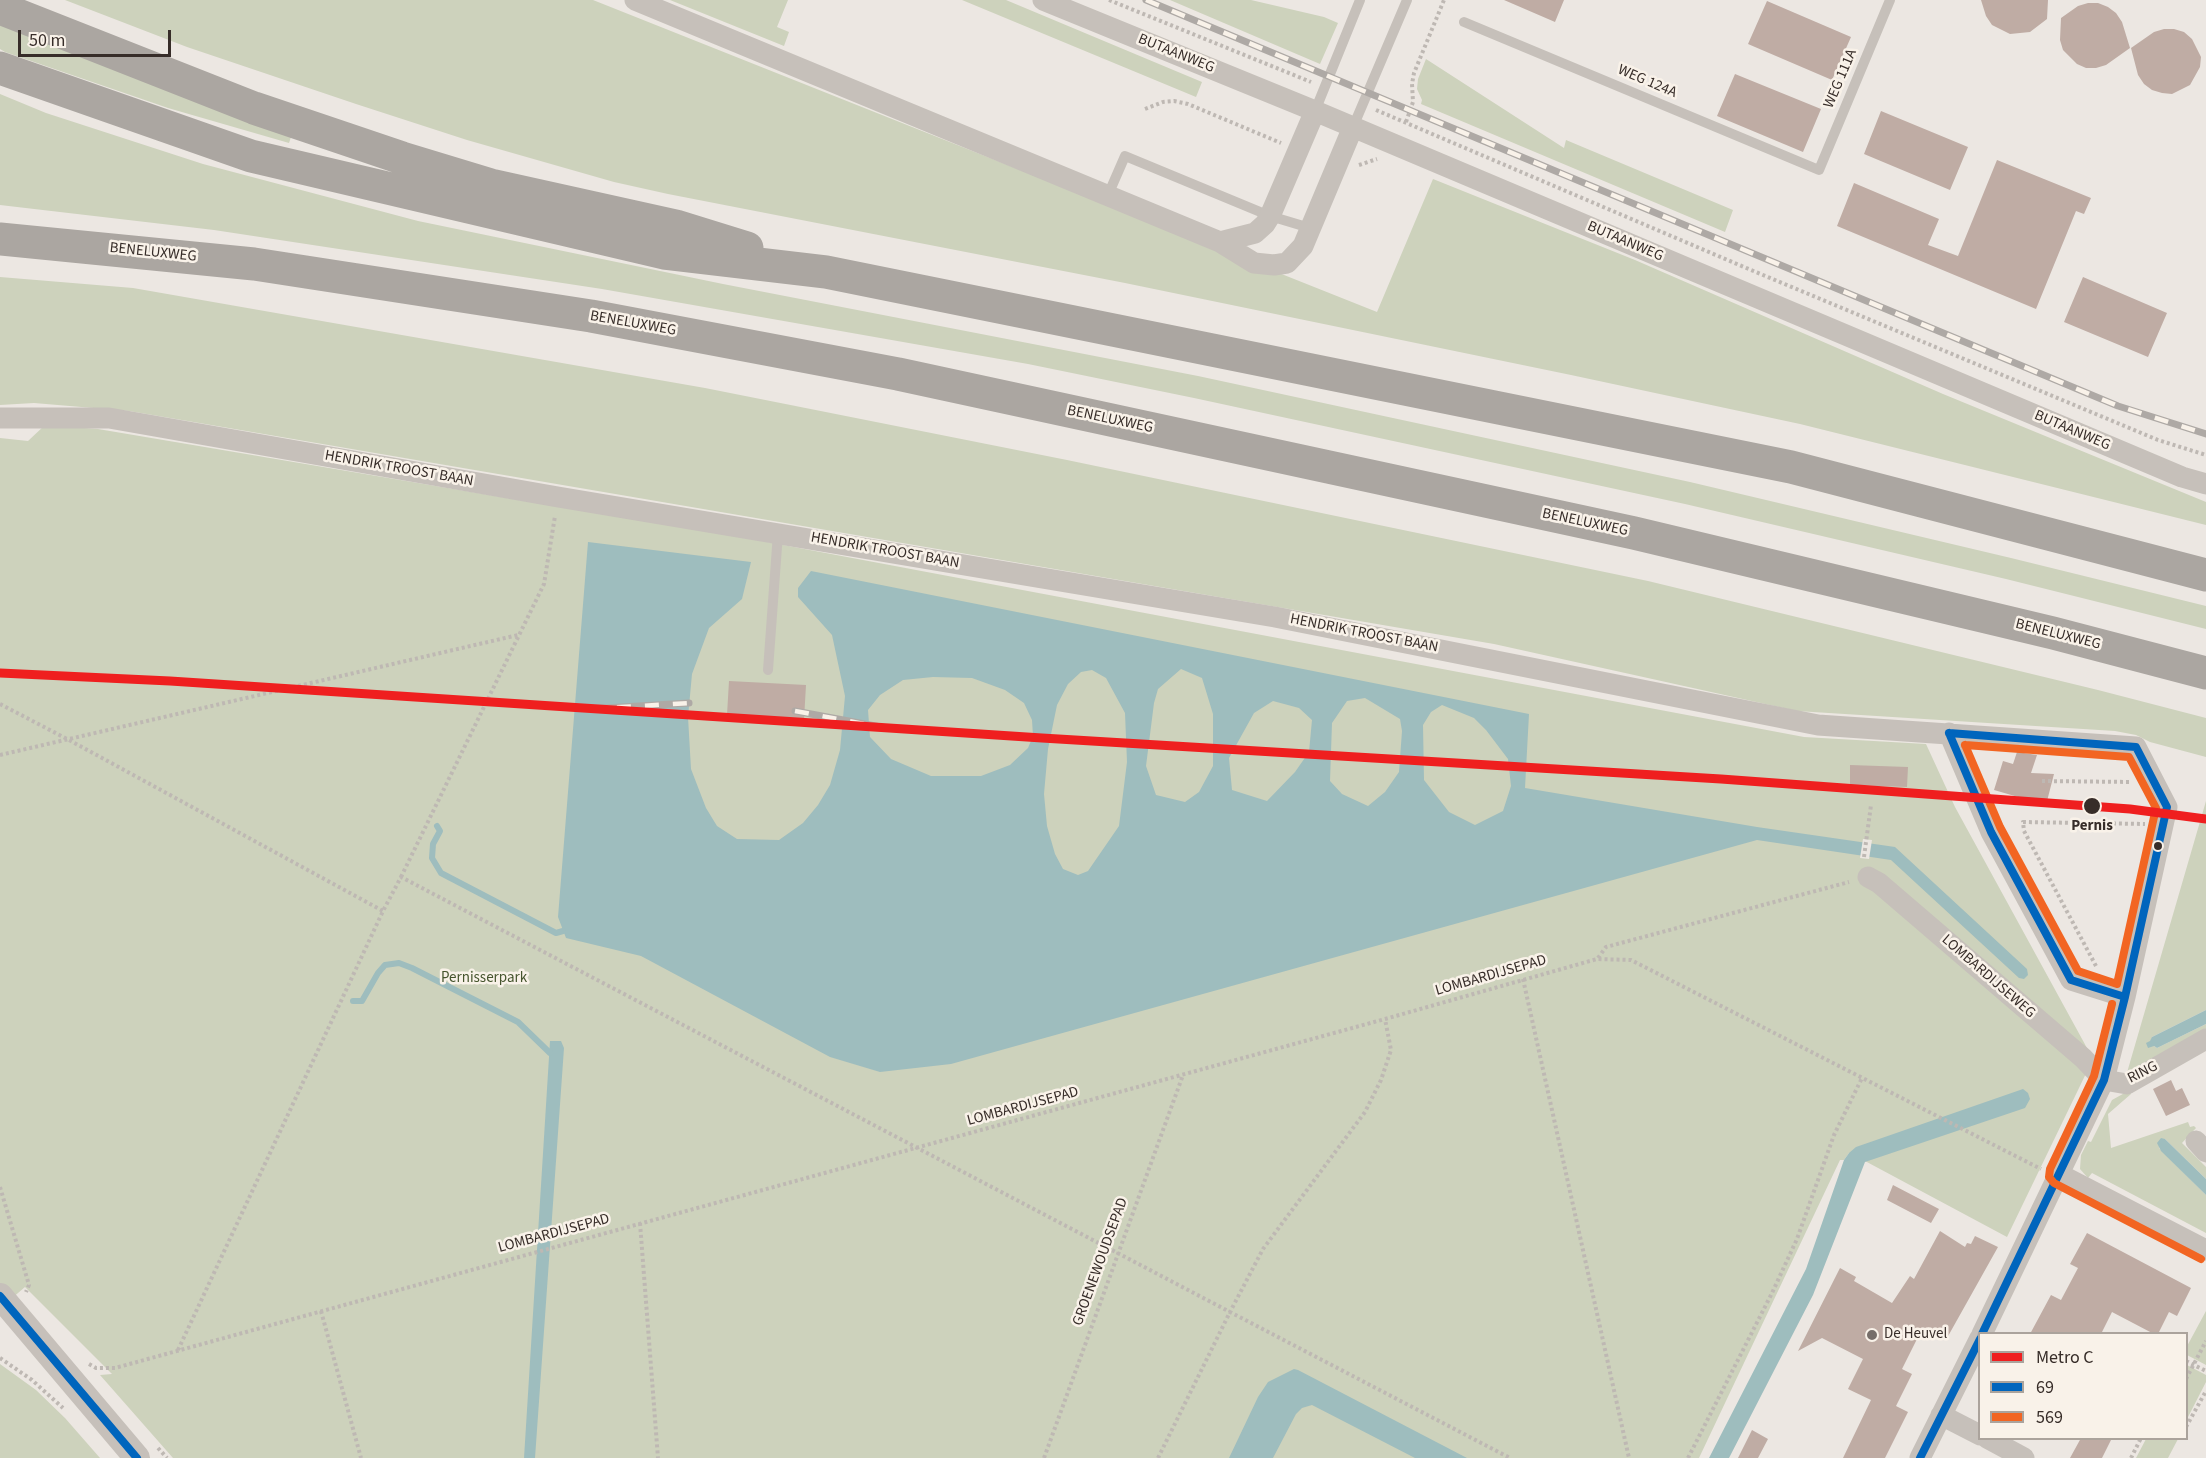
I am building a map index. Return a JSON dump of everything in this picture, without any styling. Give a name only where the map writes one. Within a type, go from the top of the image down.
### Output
[{"type":"highway","points":[[0,8],[254,108],[402,158],[491,185],[676,226],[826,272]]},
{"type":"highway","points":[[0,68],[251,156],[664,254],[826,272],[1791,467],[2206,575]]},
{"type":"highway","name":"BENELUXWEG","points":[[0,239],[254,264],[591,316],[898,374],[1634,533],[2053,633],[2206,673]]},
{"type":"street","points":[[635,0],[1220,242],[1254,263],[1274,265],[1287,263],[1303,246],[1353,127]]},
{"type":"street","name":"BUTAANWEG","points":[[1043,0],[1315,111],[2171,472],[2206,484]]},
{"type":"street","points":[[1220,242],[1241,238],[1255,232],[1270,216],[1315,111]]},
{"type":"street","name":"HENDRIK TROOST BAAN","points":[[0,418],[109,418],[558,497],[1275,617],[1818,725],[2136,747],[2154,782]]},
{"type":"street","points":[[1949,733],[1991,832],[2071,980],[2125,997]]},
{"type":"street","points":[[1983,1332],[2104,1080],[2167,807],[2154,782]]},
{"type":"street","name":"LOMBARDIJSEWEG","points":[[1866,869],[1879,883],[2065,1043],[2104,1080]]},
{"type":"street","name":"RING","points":[[2104,1080],[2127,1084],[2206,1039]]},
{"type":"street","points":[[2059,1174],[2206,1250]]},
{"type":"street","points":[[0,1296],[74,1403]]},
{"type":"street","points":[[0,1323],[38,1361],[74,1403],[137,1458]]},
{"type":"street","points":[[1920,1458],[1978,1342]]},
{"type":"street","points":[[1941,1415],[1978,1434]]},
{"type":"street","points":[[1991,1440],[2024,1458]]},
{"type":"lane","points":[[1315,111],[1360,0]]},
{"type":"lane","points":[[1353,127],[1407,0]]},
{"type":"lane","name":"WEG 111A","points":[[1819,170],[1890,0]]},
{"type":"lane","name":"WEG 124A","points":[[1464,22],[1819,170]]},
{"type":"lane","points":[[1108,195],[1125,156],[1270,216],[1310,228]]},
{"type":"lane","points":[[768,670],[778,533]]},
{"type":"path","name":"BUTAANWEG","points":[[1109,0],[1324,87]]},
{"type":"path","name":"BUTAANWEG","points":[[1362,104],[2158,440],[2206,455]]},
{"type":"path","points":[[177,1351],[383,911],[544,584],[558,497]]},
{"type":"path","points":[[0,755],[518,634]]},
{"type":"path","points":[[0,704],[383,911]]},
{"type":"path","points":[[2042,781],[2154,782]]},
{"type":"path","points":[[1597,959],[1606,947],[1866,869],[1871,805]]},
{"type":"path","points":[[2102,990],[2100,973],[2024,831],[2023,822],[2163,824]]},
{"type":"path","points":[[401,877],[1510,1458]]},
{"type":"path","name":"LOMBARDIJSEPAD","points":[[96,1368],[115,1368],[1385,1020],[1597,959],[1631,960],[2047,1172],[2059,1174]]},
{"type":"path","points":[[1523,979],[1629,1458]]},
{"type":"path","points":[[1158,1458],[1263,1250],[1365,1112],[1381,1080],[1391,1050],[1385,1020]]},
{"type":"path","name":"GROENEWOUDSEPAD","points":[[1044,1458],[1183,1075]]},
{"type":"path","points":[[1688,1458],[1797,1239],[1834,1135],[1862,1078]]},
{"type":"path","points":[[0,1187],[29,1285],[25,1296]]},
{"type":"path","points":[[640,1223],[658,1458]]},
{"type":"path","points":[[321,1311],[362,1458]]},
{"type":"path","points":[[2188,1377],[2206,1341]]},
{"type":"path","points":[[0,1358],[32,1380],[74,1403]]},
{"type":"path","points":[[2188,1362],[2206,1371]]},
{"type":"path","points":[[2188,1425],[2206,1391]]},
{"type":"path","points":[[2131,1458],[2140,1440]]},
{"type":"green space","points":[[65,0],[593,0],[1377,312],[1433,179],[1635,260],[1943,394],[2206,502],[2206,525],[1800,424],[1125,283],[614,182],[467,140],[356,104],[187,47]]},
{"type":"green space","points":[[670,0],[788,0],[777,27],[789,32],[784,46]]},
{"type":"green space","points":[[962,0],[1006,0],[1202,82],[1196,97]]},
{"type":"green space","points":[[1170,0],[1251,0],[1324,17],[1338,23],[1320,64]]},
{"type":"green space","points":[[0,24],[291,137],[289,143],[168,108],[5,52],[0,49]]},
{"type":"green space","points":[[1426,59],[1564,148],[1566,140],[1733,210],[1725,232],[1421,104],[1422,100],[1417,89],[1418,79]]},
{"type":"green space","points":[[0,94],[46,113],[203,164],[418,221],[723,284],[1198,376],[1690,482],[2206,606],[2206,629],[2006,579],[1685,504],[1028,364],[602,289],[214,230],[0,205]]},
{"type":"green space","points":[[0,277],[133,288],[705,388],[1067,460],[1648,581],[2206,718],[2206,757],[2150,742],[2136,735],[2115,731],[1797,711],[1494,644],[129,411],[34,403],[0,405]]},
{"type":"green space","name":"Pernisserpark","points":[[45,425],[98,429],[762,541],[1804,737],[1926,744],[1955,807],[2093,1059],[2007,1237],[1865,1161],[1869,1160],[1849,1153],[1844,1160],[1840,1160],[1699,1458],[173,1458],[100,1375],[112,1374],[25,1287],[11,1299],[0,1287],[0,438],[28,441]]},
{"type":"green space","points":[[2206,801],[2206,1010],[2152,1037],[2154,1046],[2157,1048],[2206,1024],[2206,1036],[2126,1076]]},
{"type":"green space","points":[[2130,1090],[2131,1094],[2108,1114],[2111,1148],[2188,1122],[2190,1127],[2194,1126],[2196,1128],[2182,1143],[2206,1167],[2206,1179],[2165,1139],[2159,1148],[2206,1195],[2206,1233],[2092,1173],[2088,1178],[2080,1169],[2081,1155],[2088,1141],[2091,1142],[2112,1100]]},
{"type":"green space","points":[[2206,1311],[2206,1365],[2188,1356],[2188,1344]]},
{"type":"green space","points":[[0,1364],[36,1390],[65,1418],[100,1458],[0,1458]]},
{"type":"green space","points":[[2188,1366],[2206,1375],[2206,1382],[2188,1417]]},
{"type":"green space","points":[[2145,1440],[2177,1440],[2168,1458],[2136,1458]]},
{"type":"water","points":[[588,542],[751,562],[742,599],[709,628],[692,674],[688,717],[691,769],[706,808],[717,826],[737,839],[779,840],[803,823],[818,805],[830,785],[840,750],[845,696],[832,635],[798,597],[798,588],[811,571],[1529,714],[1525,788],[1757,827],[1895,847],[2027,969],[2028,975],[2024,979],[2019,978],[1891,860],[1757,840],[951,1064],[880,1072],[830,1057],[641,956],[566,938],[558,917]],"holes":[[[1181,669],[1202,678],[1213,714],[1213,766],[1199,792],[1185,802],[1156,795],[1146,766],[1158,689]],[[1092,670],[1106,678],[1125,713],[1127,762],[1119,826],[1088,871],[1078,875],[1063,869],[1055,854],[1047,826],[1044,794],[1048,749],[1057,705],[1068,684],[1081,672]],[[933,677],[972,678],[1005,690],[1024,703],[1032,720],[1033,736],[1028,748],[1010,765],[981,776],[931,776],[891,759],[870,737],[868,710],[880,695],[903,680]],[[1365,698],[1400,719],[1402,731],[1399,772],[1385,792],[1368,806],[1342,794],[1330,781],[1332,723],[1347,701]],[[1273,701],[1299,708],[1312,720],[1309,752],[1295,772],[1267,801],[1232,790],[1229,758],[1254,713]],[[1442,705],[1474,718],[1486,730],[1508,759],[1511,786],[1503,811],[1475,825],[1449,812],[1424,780],[1423,725],[1431,712]]]},
{"type":"water","points":[[2206,1010],[2206,1024],[2157,1048],[2154,1046],[2148,1048],[2146,1043],[2152,1037]]},
{"type":"water","points":[[550,1041],[561,1041],[564,1048],[535,1458],[524,1458]]},
{"type":"water","points":[[2023,1089],[2028,1093],[2030,1099],[2025,1108],[1865,1162],[1813,1295],[1729,1458],[1709,1458],[1806,1269],[1844,1160],[1849,1153],[1856,1147]]},
{"type":"water","points":[[2161,1138],[2165,1139],[2206,1179],[2206,1195],[2161,1151],[2157,1143]]},
{"type":"water","points":[[1294,1369],[1467,1458],[1415,1458],[1312,1405],[1302,1408],[1296,1414],[1273,1458],[1229,1458],[1258,1397],[1268,1382]]},
{"type":"pier","points":[[1863,839],[1872,840],[1869,859],[1860,858]]},
{"type":"building","points":[[1504,0],[1564,0],[1555,22]]},
{"type":"building","points":[[1981,0],[2048,0],[2047,19],[2030,32],[2010,34],[1992,25],[1986,16]]},
{"type":"building","points":[[1767,1],[1851,37],[1832,80],[1748,44]]},
{"type":"building","points":[[2098,3],[2116,13],[2122,22],[2130,48],[2106,65],[2096,68],[2086,68],[2077,64],[2063,50],[2060,40],[2061,18],[2078,6]]},
{"type":"building","points":[[2164,29],[2184,32],[2192,39],[2201,57],[2200,67],[2190,85],[2172,94],[2152,90],[2144,84],[2138,75],[2131,48],[2154,32]]},
{"type":"building","points":[[1735,74],[1821,109],[1803,152],[1717,116]]},
{"type":"building","points":[[1881,111],[1968,147],[1950,190],[1864,154]]},
{"type":"building","points":[[1997,160],[2091,198],[2084,214],[2076,211],[2036,309],[1837,226],[1854,183],[1939,219],[1928,245],[1958,256]]},
{"type":"building","points":[[2083,277],[2167,313],[2148,357],[2064,322]]},
{"type":"building","points":[[729,681],[806,685],[804,720],[727,715]]},
{"type":"building","points":[[2017,752],[2037,755],[2031,773],[2054,774],[2046,805],[1994,790],[2003,761],[2013,764]]},
{"type":"building","points":[[1850,765],[1908,767],[1907,787],[1850,785]]},
{"type":"building","points":[[2171,1080],[2176,1091],[2182,1088],[2190,1105],[2166,1116],[2153,1089]]},
{"type":"building","points":[[1893,1185],[1939,1209],[1931,1223],[1887,1200]]},
{"type":"building","points":[[1940,1231],[1965,1247],[1967,1243],[1971,1244],[1975,1236],[1998,1247],[1947,1338],[1930,1329],[1929,1332],[1922,1329],[1902,1369],[1912,1374],[1896,1406],[1908,1412],[1885,1458],[1843,1458],[1871,1400],[1848,1389],[1863,1359],[1822,1338],[1798,1351],[1840,1268],[1856,1277],[1854,1281],[1892,1303],[1910,1276],[1914,1279]]},
{"type":"building","points":[[2087,1233],[2191,1288],[2177,1316],[2169,1312],[2159,1332],[2150,1332],[2112,1312],[2102,1332],[2031,1332],[2051,1295],[2061,1300],[2078,1268],[2070,1264]]},
{"type":"building","points":[[1752,1430],[1768,1439],[1758,1458],[1738,1458]]},
{"type":"building","points":[[2080,1440],[2111,1440],[2102,1458],[2070,1458]]},
{"type":"waterway","points":[[437,826],[440,831],[433,844],[432,858],[441,873],[556,933],[563,931]]},
{"type":"waterway","points":[[353,1001],[362,1001],[385,965],[399,963],[518,1022],[550,1053]]},
{"type":"railway","points":[[1146,0],[2118,406],[2206,434]]},
{"type":"railway","points":[[589,709],[689,703]]},
{"type":"railway","points":[[795,711],[886,728]]},
{"type":"metro line","name":"C","points":[[0,673],[170,681],[1042,738],[1721,779],[2130,809],[2206,819]]},
{"type":"transit line","name":"69","points":[[1949,733],[2136,747],[2167,807],[2125,997],[2071,980],[1991,832],[1949,733]]},
{"type":"transit line","name":"569","points":[[1965,745],[2129,757],[2156,808],[2117,984],[2078,971],[2000,827],[1965,745]]},
{"type":"transit line","name":"69","points":[[1983,1332],[2104,1080],[2125,997]]},
{"type":"transit line","name":"569","points":[[2112,1004],[2094,1076],[2050,1169],[2049,1177],[2054,1183],[2201,1259]]},
{"type":"transit line","name":"69","points":[[0,1296],[137,1458]]},
{"type":"transit line","name":"69","points":[[1920,1458],[1978,1343]]},
{"type":"place","name":"Pernis","points":[[2092,806]]},
{"type":"place","name":"De Heuvel","points":[[1872,1335]]}]
